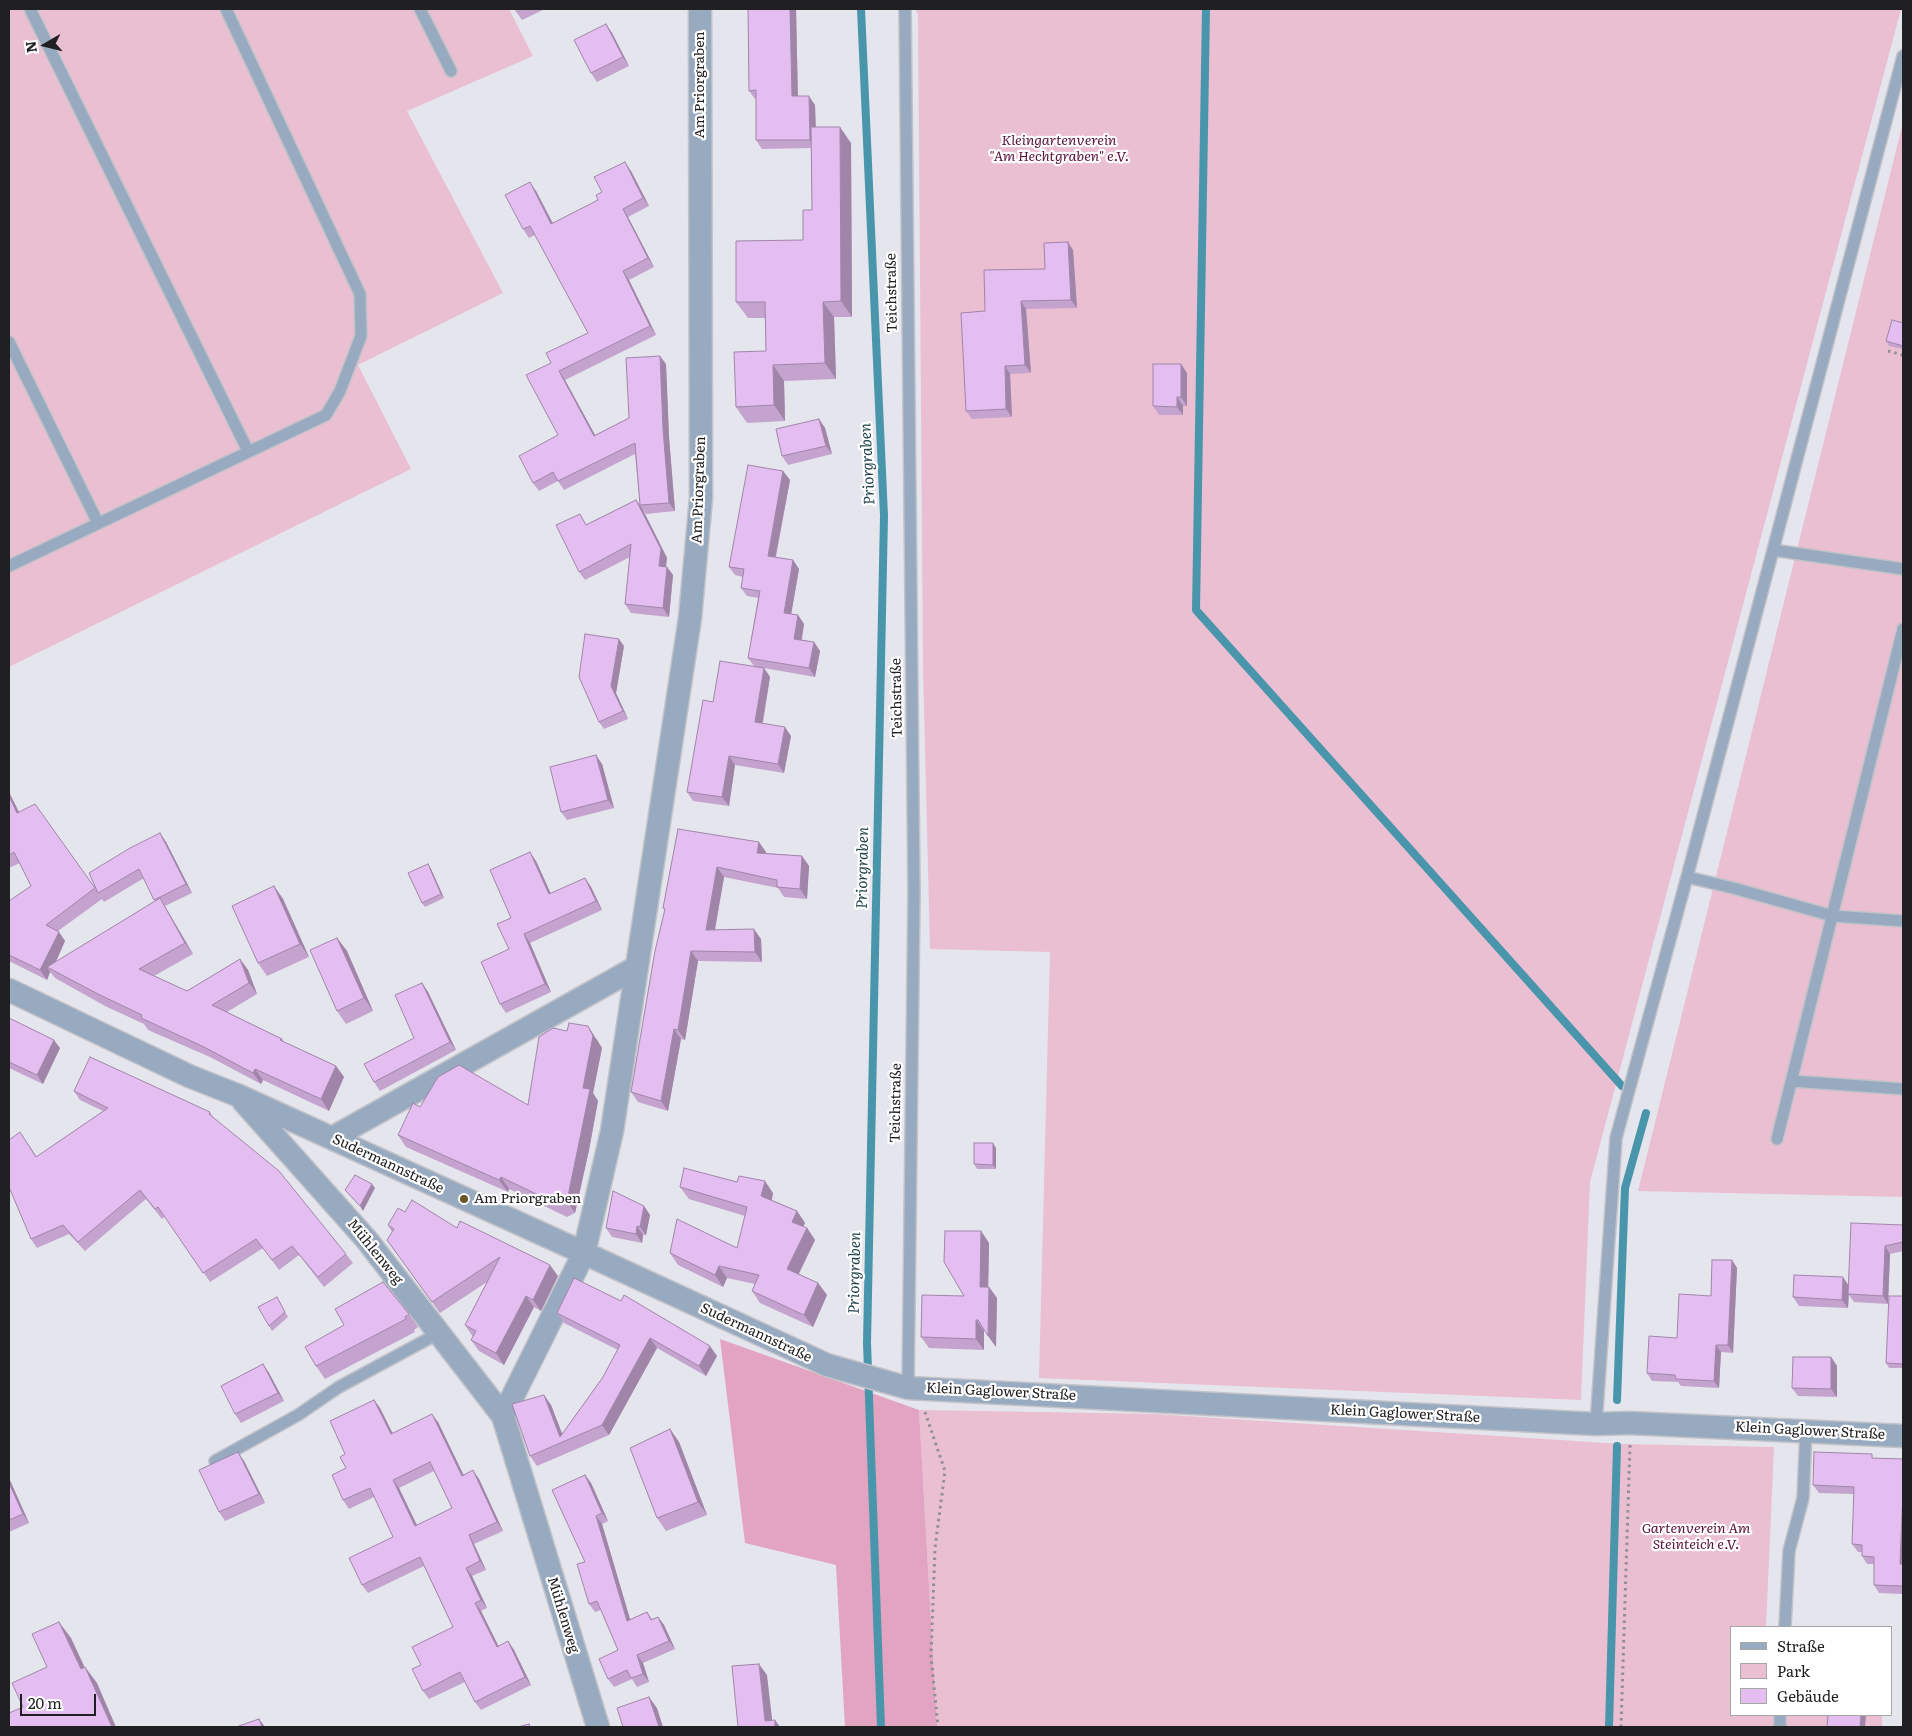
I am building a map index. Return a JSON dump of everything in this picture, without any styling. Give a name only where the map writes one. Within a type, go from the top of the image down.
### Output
[{"type":"street","name":"Am Priorgraben","points":[[584,1253],[612,1131],[690,618],[702,498],[700,9]]},
{"type":"street","points":[[332,1138],[637,967]]},
{"type":"street","name":"Sudermannstraße","points":[[9,990],[189,1076],[237,1095],[332,1138],[827,1366],[912,1388]]},
{"type":"street","name":"Mühlenweg","points":[[237,1095],[366,1238],[502,1416],[598,1727]]},
{"type":"street","points":[[502,1416],[584,1253]]},
{"type":"street","name":"Klein Gaglower Straße","points":[[912,1388],[1596,1424],[1630,1423],[1903,1436]]},
{"type":"lane","points":[[30,9],[248,451]]},
{"type":"lane","points":[[9,566],[248,451],[326,416],[340,391],[361,336],[360,294],[226,9]]},
{"type":"lane","points":[[420,9],[451,71]]},
{"type":"lane","name":"Teichstraße","points":[[905,9],[914,893],[912,1388]]},
{"type":"lane","points":[[1596,1424],[1616,1138],[1688,877],[1903,56]]},
{"type":"lane","points":[[9,342],[98,523]]},
{"type":"lane","points":[[1773,550],[1903,569]]},
{"type":"lane","points":[[1777,1139],[1903,629]]},
{"type":"lane","points":[[1688,877],[1833,916],[1903,921]]},
{"type":"lane","points":[[1792,1081],[1903,1089]]},
{"type":"lane","points":[[214,1460],[290,1419],[339,1387],[439,1333]]},
{"type":"lane","points":[[1785,1626],[1789,1551],[1803,1498],[1806,1431]]},
{"type":"path","points":[[1888,351],[1903,355]]},
{"type":"path","points":[[912,1388],[945,1471],[935,1548],[930,1656],[938,1727]]},
{"type":"path","points":[[1622,1727],[1630,1423]]},
{"type":"green space","points":[[9,9],[509,9],[533,56],[407,111],[503,293],[358,365],[411,469],[9,667]]},
{"type":"green space","name":"Kleingartenverein \"Am Hechtgraben\" e.V.","points":[[915,9],[1901,9],[1590,1182],[1581,1400],[1039,1378],[1050,952],[930,949],[923,667],[918,14]]},
{"type":"green space","points":[[1903,122],[1903,1197],[1638,1191]]},
{"type":"green space","name":"Gartenverein Am Steinteich e.V.","points":[[919,1410],[1154,1414],[1622,1444],[1774,1447],[1766,1626],[1730,1626],[1730,1716],[1882,1716],[1882,1727],[937,1727]]},
{"type":"shaded area","points":[[720,1339],[919,1410],[937,1727],[845,1727],[836,1565],[745,1543]]},
{"type":"building","points":[[748,9],[790,9],[792,96],[809,96],[810,140],[756,140],[756,90],[749,91]]},
{"type":"building","points":[[606,24],[623,57],[591,73],[574,40]]},
{"type":"building","points":[[811,127],[840,127],[841,301],[823,302],[825,363],[773,365],[774,405],[736,407],[734,352],[766,351],[765,302],[736,302],[736,241],[803,240],[803,210],[812,210]]},
{"type":"building","points":[[625,162],[643,198],[623,209],[648,258],[623,271],[650,326],[559,371],[594,436],[629,418],[626,358],[660,356],[669,503],[640,505],[635,443],[558,481],[553,472],[533,483],[519,456],[558,435],[526,375],[551,363],[546,353],[588,333],[530,226],[523,229],[505,195],[530,182],[551,224],[598,200],[596,195],[602,192],[594,177]]},
{"type":"building","points":[[1068,242],[1071,300],[1021,301],[1025,365],[1005,366],[1006,409],[966,411],[961,313],[985,311],[984,270],[1045,269],[1044,243]]},
{"type":"building","points":[[1892,320],[1903,323],[1903,346],[1886,341]]},
{"type":"building","points":[[1153,364],[1181,364],[1181,397],[1177,397],[1177,407],[1153,406]]},
{"type":"building","points":[[819,419],[826,446],[782,456],[776,429]]},
{"type":"building","points":[[748,465],[783,471],[768,556],[793,560],[784,613],[798,615],[794,639],[814,642],[809,668],[748,658],[760,591],[741,588],[744,569],[729,567]]},
{"type":"building","points":[[636,500],[661,549],[659,566],[667,567],[663,608],[625,604],[631,544],[579,572],[556,525],[580,514],[586,525]]},
{"type":"building","points":[[585,634],[619,639],[611,686],[623,711],[599,722],[579,677]]},
{"type":"building","points":[[720,661],[764,668],[755,722],[785,727],[778,764],[729,756],[722,797],[687,792],[703,700],[713,702]]},
{"type":"building","points":[[596,755],[608,800],[561,812],[550,767]]},
{"type":"building","points":[[9,796],[17,813],[35,804],[95,888],[46,925],[59,932],[40,970],[9,955],[9,901],[31,886],[14,852],[9,855]]},
{"type":"building","points":[[678,829],[759,842],[757,853],[802,856],[800,889],[777,887],[777,880],[717,867],[706,930],[754,929],[755,952],[691,951],[678,1030],[674,1029],[661,1101],[631,1092]]},
{"type":"building","points":[[160,833],[186,884],[154,900],[139,869],[98,893],[89,873],[130,848]]},
{"type":"building","points":[[530,852],[549,894],[585,878],[596,901],[524,934],[545,984],[500,1004],[481,962],[509,949],[497,924],[511,918],[490,870]]},
{"type":"building","points":[[428,864],[441,894],[422,903],[408,873]]},
{"type":"building","points":[[274,886],[300,944],[258,963],[232,906]]},
{"type":"building","points":[[160,898],[185,943],[139,969],[187,991],[240,959],[249,983],[212,1005],[336,1066],[321,1099],[255,1069],[253,1073],[202,1046],[141,1018],[142,1015],[47,967]]},
{"type":"building","points":[[337,938],[364,998],[337,1011],[310,950]]},
{"type":"building","points":[[422,983],[450,1042],[374,1082],[364,1064],[414,1038],[395,995]]},
{"type":"building","points":[[9,1018],[54,1040],[37,1075],[9,1062]]},
{"type":"building","points":[[569,1023],[588,1026],[593,1036],[583,1088],[590,1089],[567,1201],[559,1205],[501,1177],[499,1180],[398,1135],[413,1103],[420,1107],[438,1077],[459,1065],[528,1105],[539,1037],[553,1028],[567,1031]]},
{"type":"building","points":[[90,1057],[210,1112],[209,1114],[279,1171],[346,1254],[318,1277],[292,1246],[272,1260],[256,1239],[203,1273],[158,1207],[155,1209],[140,1190],[78,1242],[63,1225],[31,1239],[9,1187],[9,1140],[20,1132],[36,1157],[108,1108],[74,1091]]},
{"type":"building","points":[[974,1143],[993,1143],[993,1165],[974,1164]]},
{"type":"building","points":[[684,1168],[737,1182],[739,1176],[765,1181],[761,1196],[797,1211],[792,1222],[807,1228],[787,1269],[818,1283],[804,1315],[752,1291],[759,1275],[719,1266],[715,1275],[670,1253],[677,1219],[737,1248],[747,1207],[680,1187]]},
{"type":"building","points":[[355,1175],[372,1184],[360,1206],[345,1190]]},
{"type":"building","points":[[613,1191],[644,1206],[640,1227],[637,1226],[636,1234],[606,1228]]},
{"type":"building","points":[[412,1200],[457,1228],[460,1221],[550,1265],[533,1300],[526,1296],[496,1353],[471,1340],[476,1331],[465,1325],[500,1257],[432,1302],[387,1240],[394,1229],[388,1225],[398,1208],[405,1212]]},
{"type":"building","points":[[1851,1223],[1903,1225],[1903,1242],[1885,1246],[1883,1296],[1848,1294]]},
{"type":"building","points":[[945,1231],[981,1231],[980,1287],[989,1287],[988,1336],[978,1320],[976,1320],[976,1339],[921,1337],[922,1295],[964,1296],[944,1262]]},
{"type":"building","points":[[1712,1260],[1732,1260],[1728,1345],[1716,1345],[1714,1381],[1676,1379],[1675,1375],[1647,1373],[1649,1336],[1677,1338],[1679,1294],[1711,1296]]},
{"type":"building","points":[[1794,1275],[1843,1277],[1842,1300],[1793,1297]]},
{"type":"building","points":[[574,1278],[621,1301],[624,1295],[710,1346],[699,1366],[650,1338],[602,1425],[530,1456],[512,1404],[544,1395],[560,1437],[603,1377],[620,1345],[557,1313]]},
{"type":"building","points":[[383,1282],[409,1314],[405,1317],[406,1319],[316,1366],[305,1347],[344,1325],[335,1309]]},
{"type":"building","points":[[1889,1296],[1903,1296],[1903,1364],[1886,1363]]},
{"type":"building","points":[[277,1297],[285,1312],[269,1326],[258,1307]]},
{"type":"building","points":[[1793,1357],[1831,1357],[1831,1389],[1792,1388]]},
{"type":"building","points":[[263,1364],[278,1393],[235,1414],[221,1386]]},
{"type":"building","points":[[374,1400],[391,1434],[432,1414],[462,1476],[473,1470],[497,1522],[469,1535],[480,1561],[466,1568],[481,1600],[475,1603],[497,1647],[508,1641],[525,1677],[475,1702],[460,1672],[423,1691],[412,1669],[421,1665],[412,1647],[453,1627],[420,1557],[362,1585],[349,1558],[393,1537],[370,1488],[343,1500],[332,1475],[346,1468],[340,1457],[345,1454],[330,1421]],"holes":[[[430,1462],[452,1508],[415,1526],[393,1480]]]},
{"type":"building","points":[[670,1429],[698,1502],[657,1518],[630,1448]]},
{"type":"building","points":[[238,1452],[259,1494],[219,1512],[199,1470]]},
{"type":"building","points":[[1814,1452],[1872,1454],[1872,1458],[1903,1459],[1900,1564],[1903,1564],[1903,1586],[1874,1585],[1874,1557],[1862,1556],[1862,1545],[1852,1544],[1854,1487],[1813,1485]]},
{"type":"building","points":[[585,1475],[602,1513],[596,1516],[627,1621],[647,1612],[651,1620],[658,1617],[669,1641],[637,1655],[643,1674],[631,1678],[627,1670],[608,1679],[599,1659],[618,1650],[597,1601],[589,1604],[577,1564],[585,1562],[552,1490]]},
{"type":"building","points":[[9,1483],[23,1514],[9,1520]]},
{"type":"building","points":[[59,1622],[81,1669],[85,1667],[112,1727],[9,1727],[9,1713],[23,1707],[12,1683],[47,1667],[32,1634]]},
{"type":"building","points":[[759,1664],[765,1721],[775,1720],[775,1727],[738,1727],[732,1666]]},
{"type":"building","points":[[649,1697],[659,1727],[623,1727],[617,1708]]},
{"type":"building","points":[[1828,1716],[1861,1716],[1860,1727],[1827,1727]]},
{"type":"building","points":[[259,1719],[262,1727],[236,1727]]},
{"type":"building","points":[[529,1724],[530,1727],[518,1727]]},
{"type":"waterway","name":"Priorgraben","points":[[861,9],[884,516],[867,1343],[881,1727]]},
{"type":"waterway","points":[[1206,9],[1196,610],[1622,1086]]},
{"type":"waterway","points":[[1617,1400],[1625,1188],[1646,1113]]},
{"type":"waterway","points":[[1609,1727],[1617,1446]]},
{"type":"place","name":"Am Priorgraben","points":[[464,1199]]}]
